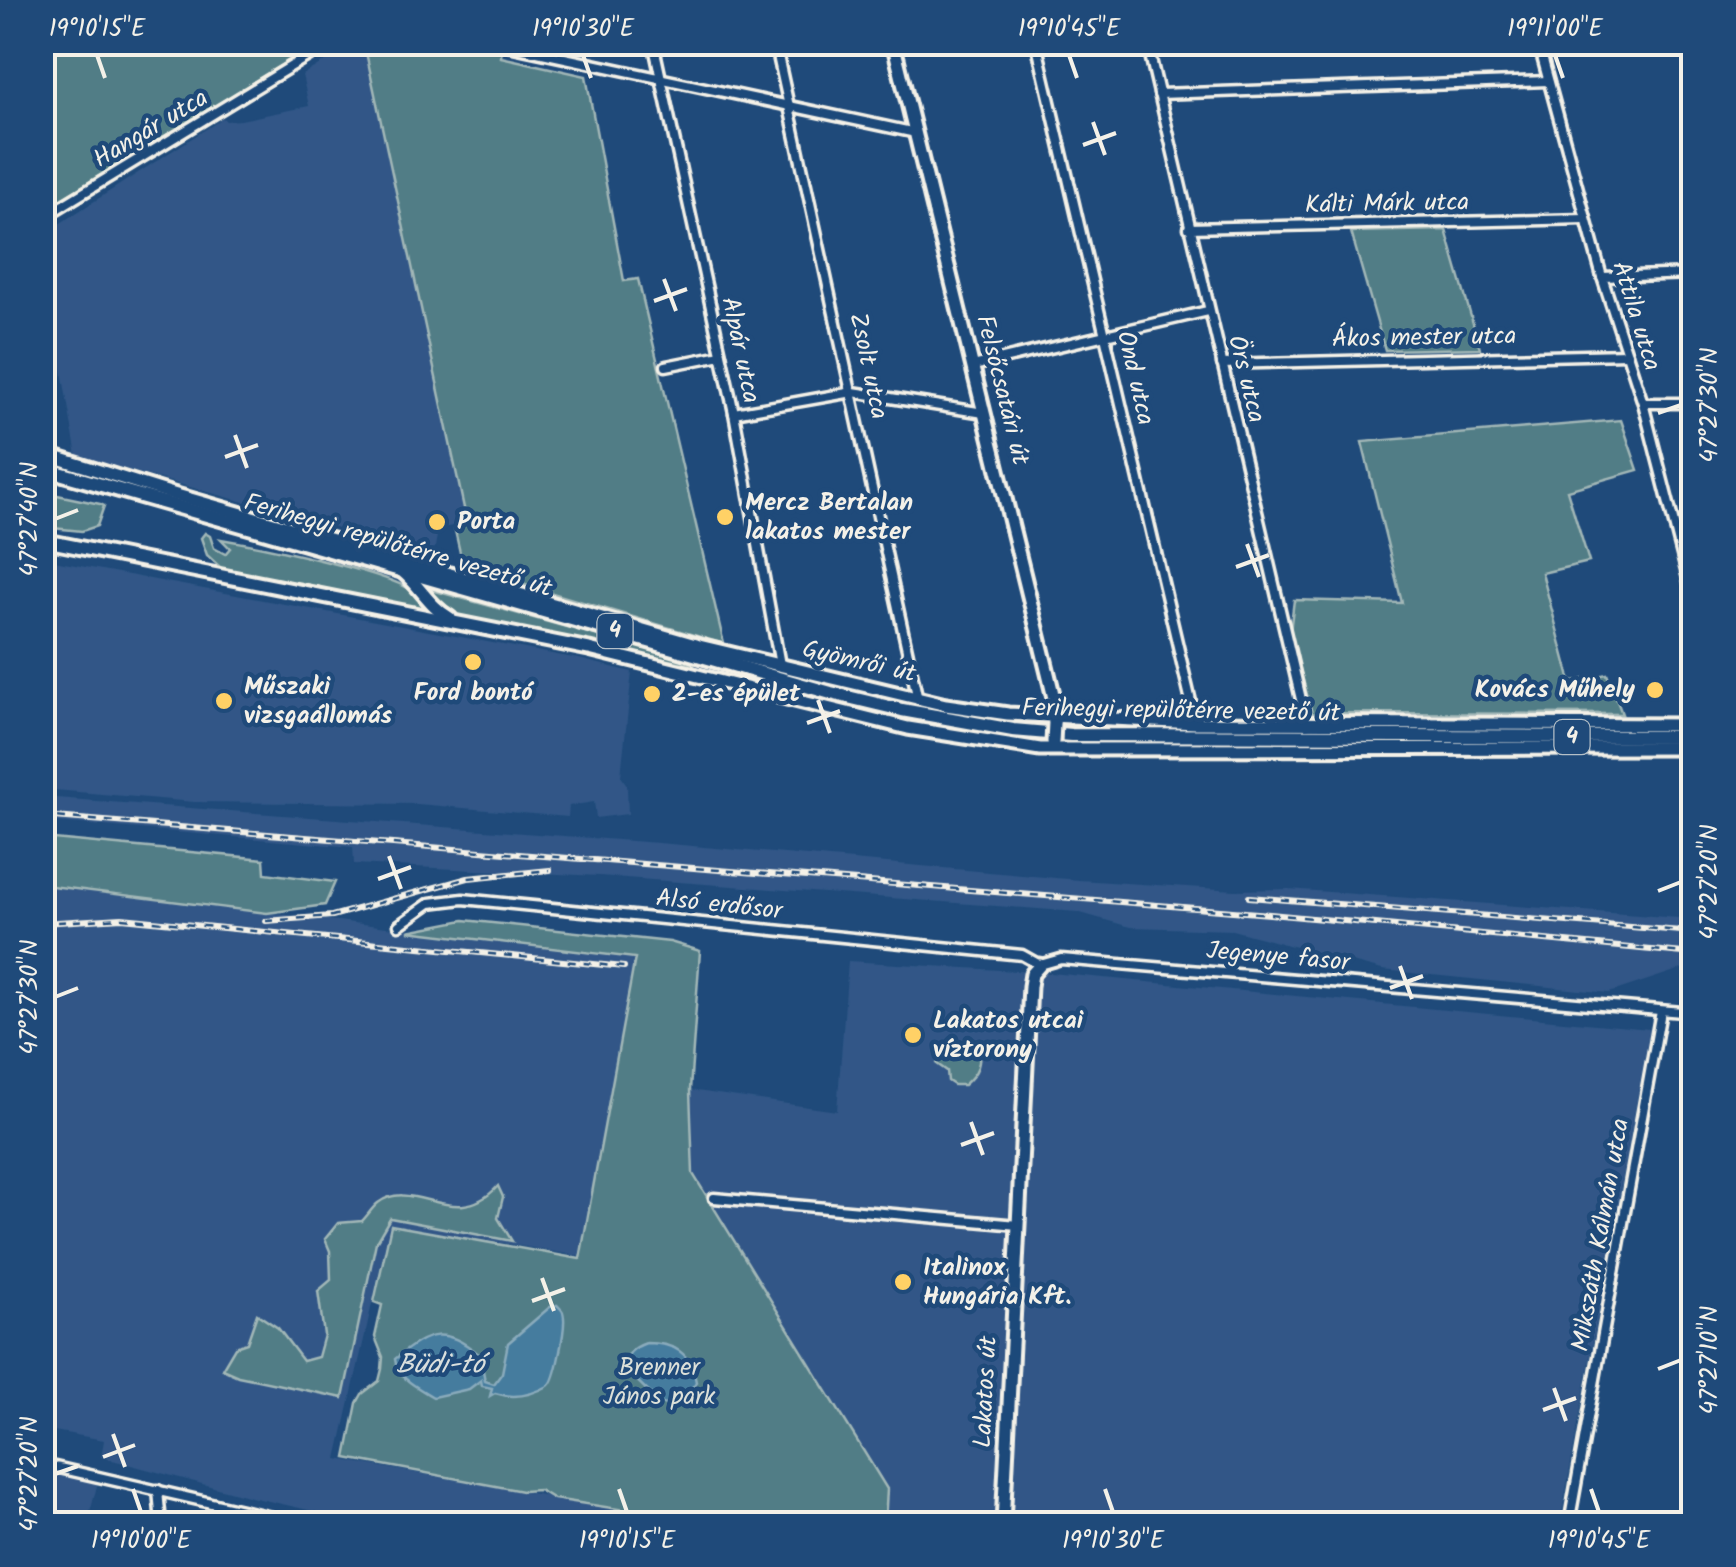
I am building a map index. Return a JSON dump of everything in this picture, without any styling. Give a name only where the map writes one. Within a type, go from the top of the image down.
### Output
[{"type":"main road","name":"Ferihegyi repülőtérre vezető út","points":[[42,468],[831,693],[1013,730],[1232,737],[1694,736]]},
{"type":"street","name":"Hangár utca","points":[[42,218],[331,42]]},
{"type":"street","points":[[490,42],[916,134]]},
{"type":"street","name":"Alpár utca","points":[[653,42],[734,413],[780,667]]},
{"type":"street","name":"Zsolt utca","points":[[775,42],[918,700]]},
{"type":"street","name":"Felsőcsatári út","points":[[893,42],[1054,698],[1052,746]]},
{"type":"street","name":"Ond utca","points":[[1036,42],[1196,723]]},
{"type":"street","name":"Örs utca","points":[[1147,42],[1307,725]]},
{"type":"street","name":"Attila utca","points":[[1538,42],[1602,277],[1643,403],[1694,602]]},
{"type":"street","points":[[1160,94],[1548,82]]},
{"type":"street","name":"Kálti Márk utca","points":[[1188,228],[1586,219]]},
{"type":"street","points":[[1602,277],[1694,274]]},
{"type":"street","points":[[973,366],[1208,311]]},
{"type":"street","name":"Ákos mester utca","points":[[1222,364],[1626,354]]},
{"type":"street","points":[[666,366],[721,356]]},
{"type":"street","points":[[734,413],[854,392],[984,414]]},
{"type":"street","points":[[1643,403],[1694,402]]},
{"type":"street","name":"Gyömrői út","points":[[42,453],[280,526],[780,667],[918,700],[1054,720],[1307,725],[1694,725]]},
{"type":"street","name":"Gyömrői út","points":[[42,540],[477,626],[721,680],[908,728],[1052,746],[1694,748]]},
{"type":"street","name":"Gyömrői út","points":[[400,569],[444,616],[477,626]]},
{"type":"street","name":"Alsó erdősor","points":[[398,925],[423,906],[463,899],[1022,956],[1040,965]]},
{"type":"street","name":"Jegenye fasor","points":[[1040,965],[1061,958],[1694,1013]]},
{"type":"street","name":"Lakatos út","points":[[1002,1524],[1030,986],[1032,974],[1040,965]]},
{"type":"street","name":"Mikszáth Kálmán utca","points":[[1569,1524],[1661,1011]]},
{"type":"street","points":[[714,1198],[1018,1224]]},
{"type":"street","points":[[42,1464],[302,1524]]},
{"type":"street","points":[[158,1490],[160,1524]]},
{"type":"shaded area","points":[[355,43],[364,43],[467,523],[438,529],[435,548],[429,553],[77,456],[43,265],[42,235],[223,118],[241,120],[309,106],[302,75]]},
{"type":"shaded area","points":[[43,559],[632,672],[621,776],[627,785],[628,814],[596,818],[594,802],[569,806],[568,817],[417,804],[194,802],[43,789]]},
{"type":"shaded area","points":[[43,797],[659,843],[1079,880],[1235,890],[1289,889],[1693,919],[1693,965],[1609,993],[1382,970],[1232,930],[1130,927],[1077,912],[599,876],[354,864],[353,847],[43,821]]},
{"type":"shaded area","points":[[42,885],[635,957],[610,1107],[579,1256],[390,1224],[337,1459],[645,1513],[642,1524],[370,1524],[101,1457],[104,1440],[43,1429]]},
{"type":"shaded area","points":[[848,961],[1051,973],[1650,1029],[1560,1524],[885,1524],[887,1489],[694,1174],[690,1090],[837,1111]]},
{"type":"shaded area","points":[[43,1469],[98,1482],[87,1524],[43,1524]]},
{"type":"green space","points":[[43,42],[318,42],[318,43],[43,210]]},
{"type":"green space","points":[[471,42],[502,49],[501,57],[586,76],[624,281],[638,279],[724,644],[475,570],[461,557],[454,526],[467,522],[364,43]]},
{"type":"green space","points":[[1446,230],[1480,348],[1385,350],[1351,232]]},
{"type":"green space","points":[[1621,420],[1638,470],[1567,490],[1589,562],[1542,573],[1571,682],[1607,674],[1622,714],[1312,713],[1290,632],[1294,600],[1402,603],[1362,442]]},
{"type":"green space","points":[[43,492],[104,506],[97,526],[82,531],[43,527]]},
{"type":"green space","points":[[205,533],[214,548],[225,554],[230,548],[221,539],[381,577],[415,593],[428,613],[221,568],[207,555],[201,538]]},
{"type":"green space","points":[[428,589],[694,665],[472,621],[458,616]]},
{"type":"green space","points":[[43,838],[264,859],[265,873],[335,882],[325,905],[267,913],[43,885]]},
{"type":"green space","name":"Brenner János park","points":[[464,920],[670,942],[700,951],[690,1090],[693,1174],[887,1489],[885,1524],[788,1524],[758,1519],[756,1524],[642,1524],[644,1513],[554,1499],[539,1490],[522,1491],[346,1458],[357,1403],[379,1381],[382,1369],[383,1357],[375,1337],[382,1305],[374,1302],[391,1225],[580,1259],[635,958],[408,931]]},
{"type":"green space","points":[[953,1041],[979,1044],[978,1067],[964,1085],[948,1081],[947,1071],[937,1064]]},
{"type":"green space","points":[[498,1186],[503,1197],[498,1218],[512,1241],[390,1218],[376,1242],[343,1398],[238,1376],[222,1369],[235,1347],[247,1343],[257,1314],[278,1328],[303,1361],[318,1357],[324,1335],[318,1291],[331,1280],[330,1251],[325,1239],[338,1223],[362,1221],[378,1203],[392,1196],[466,1205],[482,1199]]},
{"type":"water","name":"Büdi-tó","points":[[557,1305],[564,1318],[557,1366],[551,1383],[536,1392],[490,1396],[492,1388],[482,1386],[481,1380],[469,1389],[433,1397],[409,1381],[397,1366],[395,1359],[418,1342],[446,1336],[480,1355],[485,1381],[494,1384],[502,1373],[508,1343]]},
{"type":"water","points":[[646,1343],[673,1347],[690,1363],[696,1382],[685,1399],[667,1406],[659,1402],[624,1368],[631,1352]]},
{"type":"railway","points":[[42,816],[1270,914],[1694,954]]},
{"type":"railway","points":[[266,921],[332,916],[468,878],[550,870]]},
{"type":"railway","points":[[1249,897],[1694,932]]},
{"type":"railway","points":[[42,923],[122,918],[624,967]]},
{"type":"place","name":"Mercz Bertalan lakatos mester","points":[[725,517]]},
{"type":"place","name":"Porta","points":[[437,522]]},
{"type":"place","name":"Ford bontó","points":[[473,662]]},
{"type":"place","name":"Kovács Műhely","points":[[1655,690]]},
{"type":"place","name":"2-es épület","points":[[652,694]]},
{"type":"place","name":"Műszaki vizsgaállomás","points":[[224,701]]},
{"type":"place","name":"Lakatos utcai víztorony","points":[[913,1035]]},
{"type":"place","name":"Italinox Hungária Kft.","points":[[903,1282]]}]
